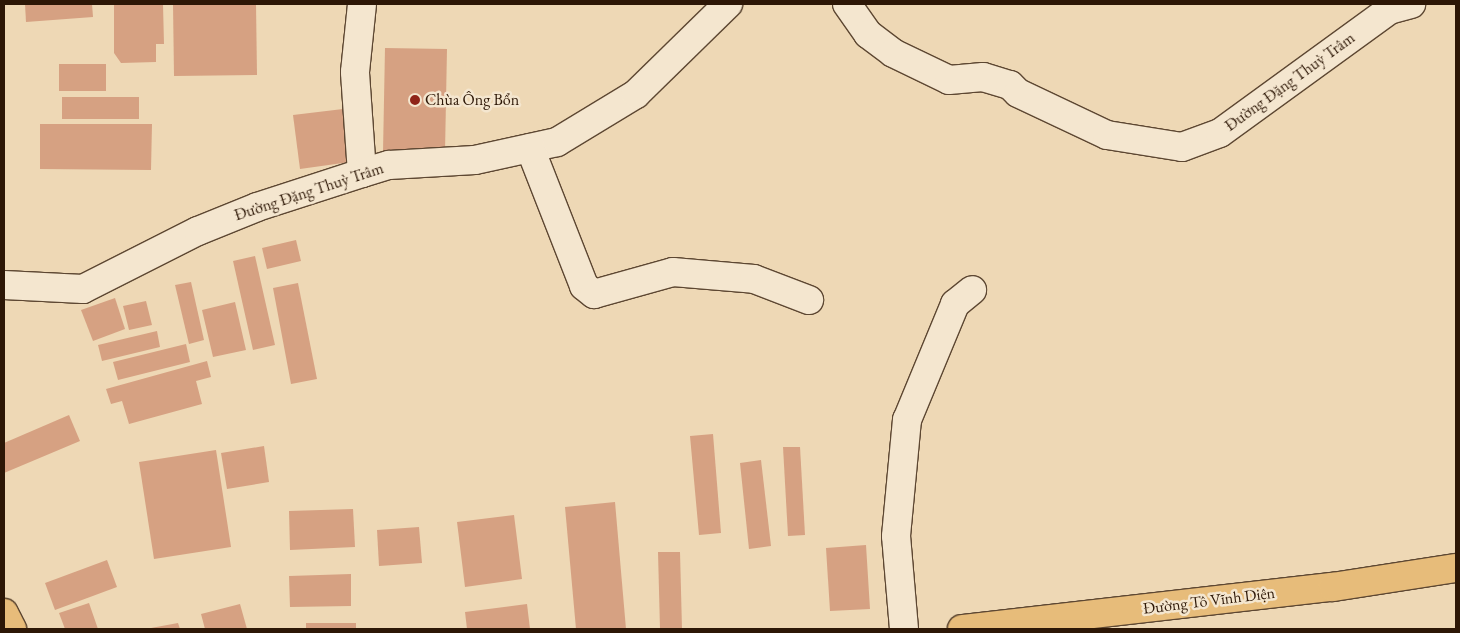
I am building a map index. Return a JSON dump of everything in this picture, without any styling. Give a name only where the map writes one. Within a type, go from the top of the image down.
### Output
[{"type":"main road","name":"Đường Tô Vĩnh Diện","points":[[962,629],[1092,622],[1456,568]]},
{"type":"main road","points":[[4,613],[12,629]]},
{"type":"street","points":[[362,4],[355,72],[362,174]]},
{"type":"street","name":"Đường Đặng Thuỳ Trâm","points":[[847,4],[868,34],[893,53],[949,80],[983,77],[1010,85],[1018,93],[1107,135],[1182,147],[1220,133],[1389,10],[1411,4]]},
{"type":"street","name":"Đường Đặng Thuỳ Trâm","points":[[4,284],[83,289],[198,231],[257,207],[389,165],[475,160],[557,142],[636,94],[724,5]]},
{"type":"street","points":[[530,148],[580,277],[594,294],[673,272],[754,279],[809,300]]},
{"type":"street","points":[[904,629],[896,536],[907,420],[955,304],[972,290]]},
{"type":"building","points":[[25,4],[92,4],[93,17],[26,22]]},
{"type":"building","points":[[114,4],[163,4],[164,44],[156,44],[156,62],[121,63],[114,53]]},
{"type":"building","points":[[173,4],[256,4],[257,75],[174,76]]},
{"type":"building","name":"Chùa Ông Bổn","points":[[385,48],[447,49],[445,152],[383,152]]},
{"type":"building","points":[[59,64],[106,64],[106,91],[59,91]]},
{"type":"building","points":[[62,97],[139,97],[139,119],[62,119]]},
{"type":"building","points":[[343,109],[350,162],[300,169],[293,115]]},
{"type":"building","points":[[40,124],[152,124],[151,170],[40,169]]},
{"type":"building","points":[[296,240],[301,261],[267,269],[262,248]]},
{"type":"building","points":[[255,256],[275,345],[253,350],[233,261]]},
{"type":"building","points":[[191,282],[204,340],[189,344],[175,285]]},
{"type":"building","points":[[298,283],[317,379],[291,384],[273,288]]},
{"type":"building","points":[[115,298],[125,329],[93,341],[81,310]]},
{"type":"building","points":[[146,301],[152,325],[129,330],[123,306]]},
{"type":"building","points":[[235,302],[246,350],[213,357],[202,310]]},
{"type":"building","points":[[157,331],[160,347],[102,361],[98,345]]},
{"type":"building","points":[[186,344],[190,362],[118,380],[113,362]]},
{"type":"building","points":[[207,361],[211,377],[196,381],[202,404],[129,424],[122,401],[111,404],[106,389]]},
{"type":"building","points":[[69,415],[80,441],[4,473],[4,443]]},
{"type":"building","points":[[713,434],[721,533],[699,535],[690,436]]},
{"type":"building","points":[[264,446],[269,482],[227,489],[221,453]]},
{"type":"building","points":[[783,447],[800,447],[805,535],[788,536]]},
{"type":"building","points":[[216,450],[231,547],[154,559],[139,462]]},
{"type":"building","points":[[761,460],[771,546],[749,549],[740,463]]},
{"type":"building","points":[[615,502],[626,629],[576,629],[565,507]]},
{"type":"building","points":[[353,509],[355,547],[290,550],[289,511]]},
{"type":"building","points":[[514,515],[522,579],[465,587],[457,522]]},
{"type":"building","points":[[419,527],[422,563],[379,566],[377,530]]},
{"type":"building","points":[[866,545],[870,609],[830,611],[826,548]]},
{"type":"building","points":[[658,552],[680,552],[682,629],[660,629]]},
{"type":"building","points":[[107,560],[117,587],[55,610],[45,583]]},
{"type":"building","points":[[351,574],[351,606],[290,607],[289,576]]},
{"type":"building","points":[[89,603],[98,629],[65,629],[59,613]]},
{"type":"building","points":[[240,604],[247,629],[205,629],[201,614]]},
{"type":"building","points":[[527,604],[530,629],[467,629],[465,612]]},
{"type":"building","points":[[178,623],[180,629],[151,628]]},
{"type":"building","points":[[306,623],[356,623],[356,629],[306,629]]},
{"type":"place","name":"Chùa Ông Bổn","points":[[415,100]]}]
